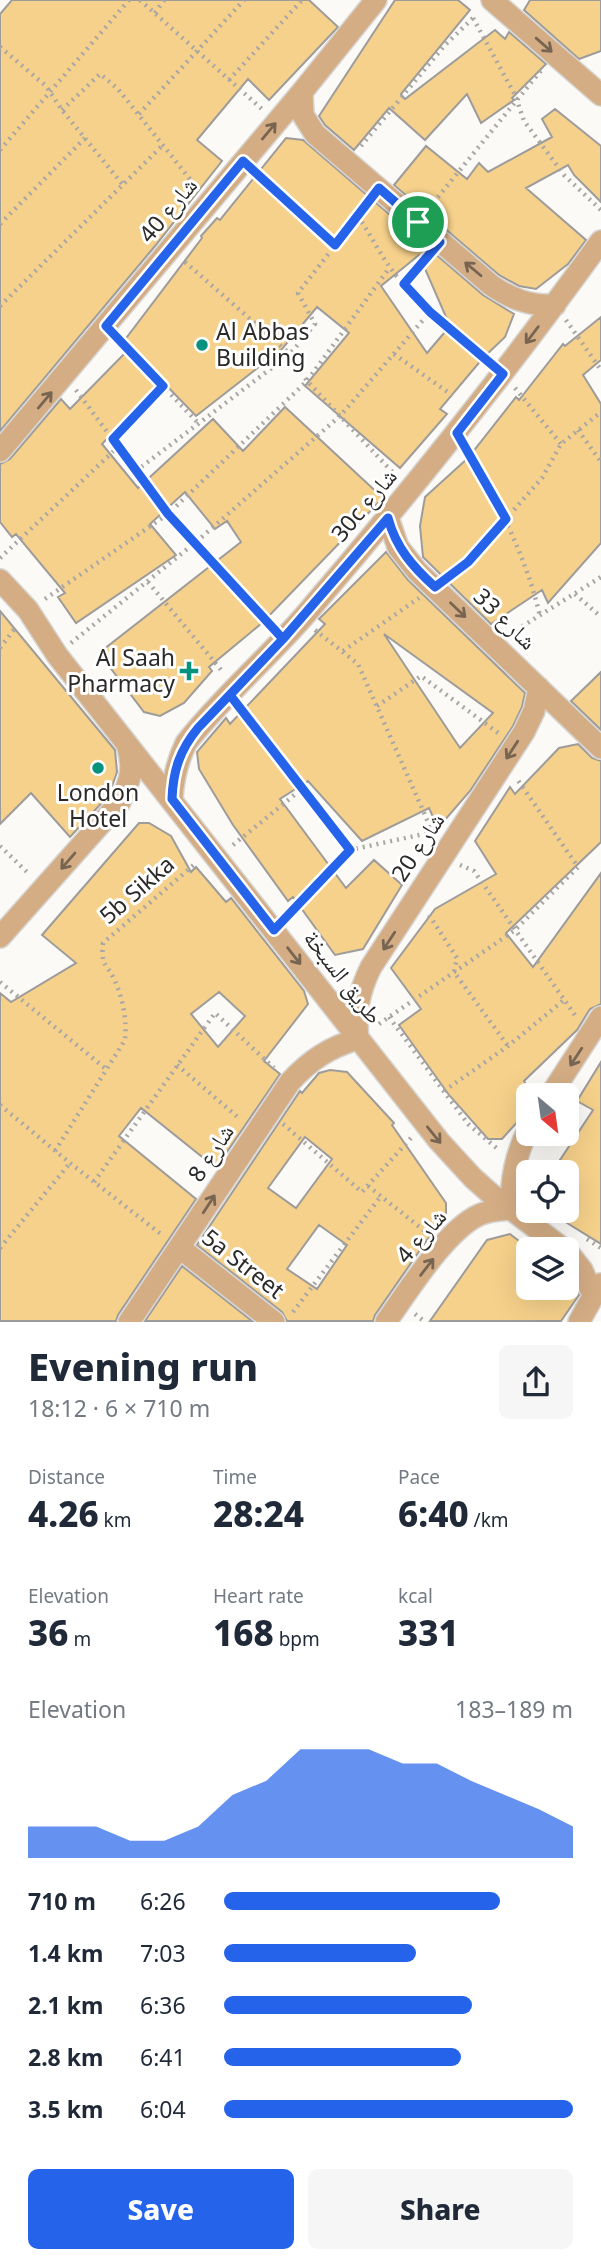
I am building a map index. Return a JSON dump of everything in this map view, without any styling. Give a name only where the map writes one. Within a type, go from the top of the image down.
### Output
[{"type":"street","name":"شارع 40","points":[[0,451],[376,0]]},
{"type":"street","points":[[486,4],[554,54],[601,95]]},
{"type":"street","points":[[302,92],[303,115],[308,125],[440,242],[505,295],[538,306],[555,305]]},
{"type":"street","name":"30c شارع","points":[[172,799],[177,760],[186,743],[283,639],[411,491],[503,374],[601,240]]},
{"type":"street","name":"شارع 33","points":[[388,518],[405,556],[601,748]]},
{"type":"street","name":"طريق السبخة","points":[[0,580],[28,610],[57,655],[456,1160],[473,1178],[549,1237]]},
{"type":"street","name":"شارع 20","points":[[358,1039],[356,1020],[363,984],[510,754],[534,711],[539,688]]},
{"type":"street","points":[[0,937],[120,802],[130,783],[132,762],[126,742]]},
{"type":"street","points":[[558,1083],[601,1017]]},
{"type":"street","name":"شارع 8","points":[[129,1321],[290,1082],[320,1055],[338,1045],[358,1039]]},
{"type":"street","points":[[511,1209],[515,1158],[521,1146]]},
{"type":"street","name":"شارع 4","points":[[386,1321],[443,1246],[464,1223],[486,1212],[511,1209]]},
{"type":"street","name":"5a Street","points":[[180,1248],[274,1321]]},
{"type":"street","name":"طريق السبخة","points":[[579,1265],[597,1289]]},
{"type":"street","points":[[579,1321],[597,1289]]},
{"type":"path","points":[[0,150],[129,0]]},
{"type":"path","points":[[139,0],[276,122]]},
{"type":"path","points":[[155,13],[164,0]]},
{"type":"path","points":[[139,114],[244,0]]},
{"type":"path","points":[[229,80],[302,0]]},
{"type":"path","points":[[348,162],[445,44],[486,4]]},
{"type":"path","points":[[473,18],[517,100],[524,121],[564,174],[601,210]]},
{"type":"path","points":[[0,47],[51,93],[123,185]]},
{"type":"path","points":[[418,222],[554,54]]},
{"type":"path","points":[[62,110],[100,74],[118,89],[209,202]]},
{"type":"path","points":[[0,223],[85,138]]},
{"type":"path","points":[[0,306],[163,145]]},
{"type":"path","points":[[243,161],[335,245]]},
{"type":"path","points":[[136,471],[290,354],[315,324],[298,293],[379,188]]},
{"type":"path","points":[[358,216],[404,284],[430,312],[503,374],[561,444]]},
{"type":"path","points":[[404,284],[440,242]]},
{"type":"path","points":[[170,249],[290,354],[307,381],[411,491]]},
{"type":"path","points":[[28,610],[168,514],[307,381],[390,267]]},
{"type":"path","points":[[555,305],[600,368]]},
{"type":"path","points":[[57,655],[196,542],[340,416],[430,312]]},
{"type":"path","points":[[106,326],[199,424]]},
{"type":"path","points":[[394,354],[474,411]]},
{"type":"path","points":[[65,375],[168,514],[283,639]]},
{"type":"path","points":[[113,439],[163,386]]},
{"type":"path","points":[[343,651],[468,562],[542,478],[561,444],[601,412]]},
{"type":"path","points":[[578,430],[601,463]]},
{"type":"path","points":[[457,433],[506,519],[531,578],[540,617]]},
{"type":"path","points":[[0,558],[118,447]]},
{"type":"path","points":[[494,644],[601,577]]},
{"type":"path","points":[[148,582],[350,850]]},
{"type":"path","points":[[575,594],[601,617]]},
{"type":"path","points":[[358,1039],[515,930],[579,867],[510,754],[421,676],[377,706]]},
{"type":"path","name":"5b Sikka","points":[[55,1151],[125,1040],[127,1022],[114,980],[101,959],[103,943],[215,853],[303,789]]},
{"type":"path","points":[[274,930],[350,850],[433,832]]},
{"type":"path","points":[[0,846],[44,888]]},
{"type":"path","points":[[417,897],[457,958],[454,972],[508,1046]]},
{"type":"path","points":[[0,982],[106,1069]]},
{"type":"path","points":[[444,1091],[508,1046],[564,1000]]},
{"type":"path","points":[[94,1182],[215,1013],[290,1082]]},
{"type":"path","points":[[390,1017],[481,1136],[491,1146],[515,1158]]},
{"type":"path","points":[[177,1065],[244,1123],[267,1117],[362,1192],[414,1134]]},
{"type":"path","points":[[0,1105],[180,1248]]},
{"type":"path","points":[[0,1248],[70,1163]]},
{"type":"path","points":[[368,1185],[443,1246]]},
{"type":"path","points":[[286,1321],[381,1196]]},
{"type":"building","points":[[12,0],[309,0],[338,27],[269,100],[248,79],[197,140],[222,161],[155,246],[0,431],[0,14]]},
{"type":"building","points":[[395,0],[458,0],[470,10],[401,94],[405,99],[495,30],[505,39],[509,32],[546,64],[512,98],[514,100],[481,123],[467,94],[425,140],[389,108],[354,150],[325,125],[319,116]]},
{"type":"building","points":[[530,0],[601,0],[601,51],[579,59],[524,10]]},
{"type":"building","points":[[555,109],[601,146],[601,202],[574,175],[568,165],[526,188],[586,240],[568,264],[536,289],[519,286],[499,275],[394,185],[426,146],[467,179],[479,163],[488,172],[552,137],[542,119]]},
{"type":"building","points":[[286,138],[303,140],[483,295],[514,314],[505,337],[483,358],[440,409],[447,414],[400,468],[305,386],[349,333],[317,307],[282,349],[196,416],[162,381],[102,444],[138,488],[213,419],[243,451],[285,407],[383,498],[262,623],[209,667],[212,671],[184,703],[160,716],[144,712],[99,653],[241,542],[227,521],[215,529],[185,492],[150,524],[176,555],[76,623],[58,597],[65,593],[16,534],[12,537],[0,522],[0,464],[10,459],[61,399],[70,409],[130,348],[124,341],[201,236],[217,218],[220,220]],"holes":[[[419,255],[450,326],[427,353],[381,286]]]},
{"type":"building","points":[[601,317],[601,360],[583,375],[601,404],[601,543],[548,603],[542,590],[491,624],[423,557],[420,526],[425,497],[468,458],[516,397],[519,400],[563,344],[565,346]]},
{"type":"building","points":[[386,552],[408,580],[525,693],[513,726],[470,791],[438,828],[429,808],[362,841],[308,781],[280,799],[346,888],[374,860],[402,885],[363,949],[335,955],[293,897],[288,901],[233,825],[199,769],[197,752],[226,718],[230,724],[325,624],[319,619]],"holes":[[[384,634],[493,713],[460,748]]]},
{"type":"building","points":[[0,611],[115,750],[117,772],[109,795],[70,837],[31,793],[0,824]]},
{"type":"building","points":[[601,672],[601,730],[571,701]]},
{"type":"building","points":[[578,744],[592,758],[601,761],[601,842],[506,933],[533,967],[601,873],[601,1004],[590,1009],[577,1030],[524,1081],[525,1083],[516,1083],[516,1123],[502,1139],[488,1139],[449,1095],[399,1025],[421,1009],[391,968],[435,909],[496,874],[475,841],[510,787],[515,794],[559,748]]},
{"type":"building","points":[[139,823],[149,823],[171,836],[191,872],[196,867],[226,902],[231,898],[304,991],[308,1004],[264,1061],[280,1074],[216,1168],[141,1108],[119,1136],[196,1199],[116,1321],[0,1321],[0,993],[11,1002],[76,963],[42,935]],"holes":[[[219,992],[245,1016],[218,1047],[191,1014]]]},
{"type":"building","points":[[601,1062],[601,1244],[567,1223],[579,1223],[579,1160],[560,1160],[569,1146],[579,1146],[579,1131],[593,1110],[579,1102],[579,1098]]},
{"type":"building","points":[[330,1070],[347,1072],[394,1123],[392,1125],[446,1203],[446,1219],[427,1240],[373,1321],[287,1321],[282,1312],[197,1245],[300,1091],[302,1093],[319,1073]],"holes":[[[305,1137],[332,1159],[296,1208],[268,1188]],[[319,1225],[347,1245],[317,1289],[287,1269]]]},
{"type":"building","points":[[510,1234],[516,1239],[516,1300],[576,1300],[561,1321],[430,1321],[487,1240]]},
{"type":"building","points":[[182,1266],[252,1321],[145,1321]]},
{"type":"place","name":"Al Abbas Building","points":[[202,345]]},
{"type":"place","name":"Al Saah Pharmacy","points":[[189,671]]},
{"type":"place","name":"London Hotel","points":[[98,768]]},
{"type":"route","points":[[418,222],[379,188],[335,245],[243,161],[106,326],[163,386],[113,439],[168,514],[283,639],[198,728],[186,743],[177,760],[172,799],[274,930],[350,850],[230,695],[283,639],[388,518],[398,547],[435,587],[468,562],[506,519],[457,433],[503,374],[430,312],[404,284],[440,242],[418,222]]}]
